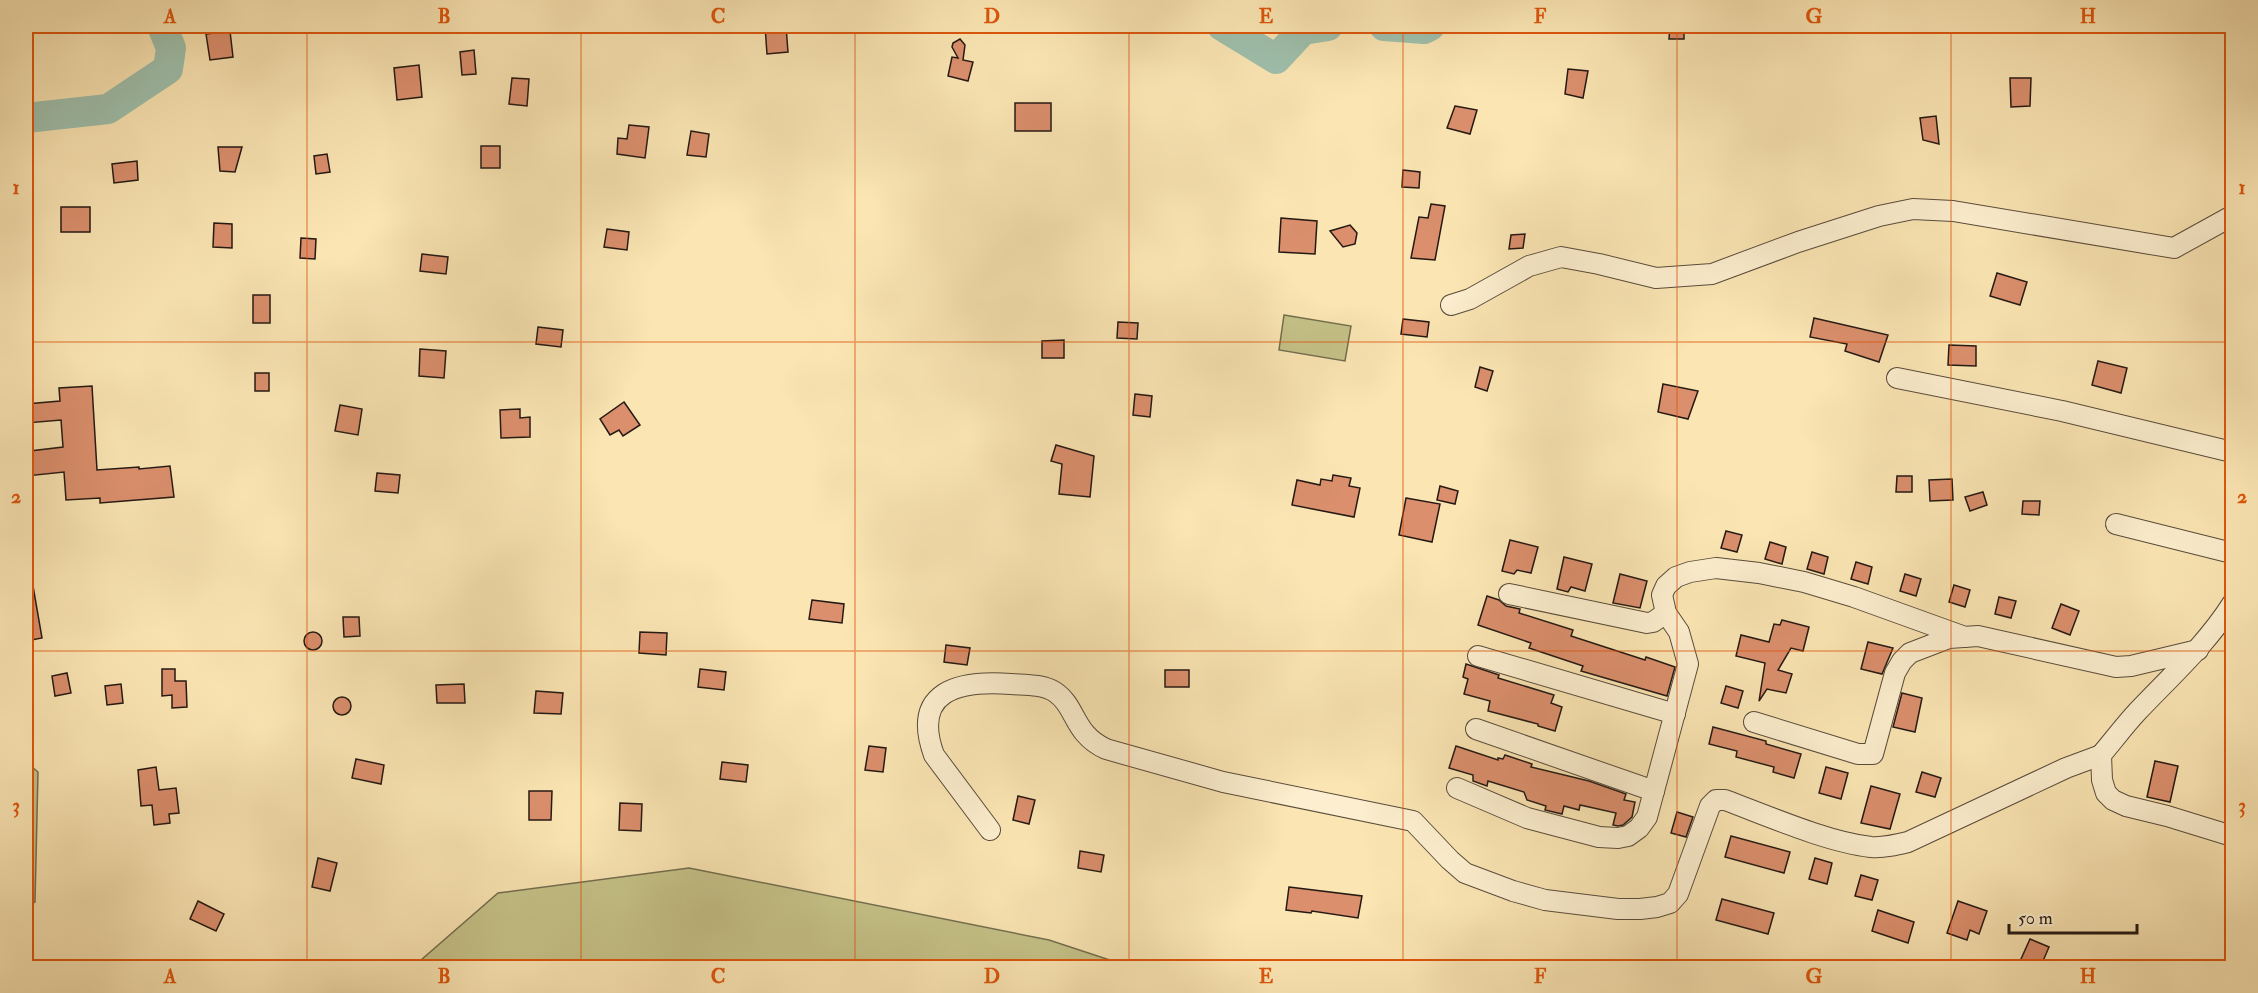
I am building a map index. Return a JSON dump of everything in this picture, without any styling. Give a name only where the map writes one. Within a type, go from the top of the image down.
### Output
[{"type":"street","points":[[1451,305],[1470,299],[1529,266],[1561,257],[1656,278],[1712,274],[1798,242],[1879,216],[1913,209],[1953,211],[2174,248],[2232,216]]},
{"type":"street","points":[[1897,378],[2062,411],[2232,452]]},
{"type":"street","points":[[2116,524],[2232,553]]},
{"type":"street","points":[[1457,788],[1527,818],[1599,837],[1628,836],[1639,828],[1647,817],[1688,664],[1679,632],[1666,613],[1662,595],[1666,586],[1676,577],[1716,568],[1759,573],[1804,582],[1854,597],[1965,637]]},
{"type":"street","points":[[1509,594],[1647,623],[1653,622],[1666,613]]},
{"type":"street","points":[[990,830],[934,755],[929,741],[929,714],[936,700],[944,692],[958,686],[991,682],[1048,688],[1061,697],[1084,735],[1106,749],[1223,782],[1413,821],[1465,873],[1482,880],[1545,900],[1618,909],[1657,907],[1670,903],[1678,894],[1710,806],[1716,800],[1725,800],[1809,831],[1856,844],[1874,847],[1891,846],[1908,842],[2056,773],[2101,755],[2135,714],[2198,650],[2232,604]]},
{"type":"street","points":[[1754,722],[1858,754],[1873,754],[1895,673],[1902,661],[1910,653],[1949,638],[1977,636],[2116,667],[2131,666],[2198,650]]},
{"type":"street","points":[[1478,656],[1675,714]]},
{"type":"street","points":[[1476,729],[1654,791]]},
{"type":"street","points":[[2101,755],[2102,780],[2106,793],[2113,800],[2126,806],[2232,836]]},
{"type":"shaded area","points":[[1284,315],[1351,326],[1345,361],[1279,350]]},
{"type":"shaded area","points":[[26,762],[38,772],[35,902],[26,907]]},
{"type":"shaded area","points":[[689,868],[1049,940],[1131,967],[413,967],[498,893]]},
{"type":"building","points":[[765,26],[786,26],[788,52],[767,54]]},
{"type":"building","points":[[1670,26],[1684,26],[1684,39],[1669,39]]},
{"type":"building","points":[[230,31],[233,57],[210,60],[206,34]]},
{"type":"building","points":[[960,39],[965,45],[963,60],[973,62],[968,81],[948,76],[952,57],[958,58],[952,47],[953,43]]},
{"type":"building","points":[[474,50],[476,74],[462,75],[460,52]]},
{"type":"building","points":[[419,65],[422,97],[397,100],[394,68]]},
{"type":"building","points":[[1568,69],[1588,71],[1583,98],[1565,94]]},
{"type":"building","points":[[512,78],[529,79],[527,106],[509,104]]},
{"type":"building","points":[[2010,78],[2031,78],[2030,106],[2011,107]]},
{"type":"building","points":[[1015,103],[1051,103],[1051,131],[1015,131]]},
{"type":"building","points":[[1455,106],[1477,110],[1470,134],[1447,128]]},
{"type":"building","points":[[1936,116],[1939,144],[1923,140],[1920,118]]},
{"type":"building","points":[[629,125],[649,127],[645,158],[617,154],[618,138],[627,139]]},
{"type":"building","points":[[691,131],[709,134],[706,157],[687,155]]},
{"type":"building","points":[[481,146],[500,146],[500,168],[481,168]]},
{"type":"building","points":[[218,147],[242,147],[235,172],[220,171]]},
{"type":"building","points":[[327,154],[330,172],[316,174],[314,156]]},
{"type":"building","points":[[137,161],[138,180],[114,183],[112,164]]},
{"type":"building","points":[[1403,170],[1420,172],[1419,188],[1402,187]]},
{"type":"building","points":[[1431,204],[1445,206],[1435,260],[1411,258],[1419,217],[1428,218]]},
{"type":"building","points":[[61,207],[90,207],[90,232],[61,232]]},
{"type":"building","points":[[1281,218],[1317,221],[1315,254],[1279,252]]},
{"type":"building","points":[[214,223],[232,224],[232,248],[213,247]]},
{"type":"building","points":[[1350,225],[1357,233],[1355,244],[1343,247],[1330,231]]},
{"type":"building","points":[[607,229],[629,232],[627,250],[604,247]]},
{"type":"building","points":[[1525,234],[1523,248],[1509,249],[1511,235]]},
{"type":"building","points":[[301,238],[316,239],[315,259],[300,258]]},
{"type":"building","points":[[422,254],[448,257],[446,274],[420,271]]},
{"type":"building","points":[[1997,273],[2027,282],[2020,305],[1990,296]]},
{"type":"building","points":[[253,295],[270,295],[270,323],[253,323]]},
{"type":"building","points":[[1814,318],[1888,335],[1879,362],[1845,351],[1847,344],[1810,337]]},
{"type":"building","points":[[1403,319],[1429,322],[1427,337],[1401,334]]},
{"type":"building","points":[[1118,322],[1138,323],[1137,339],[1117,338]]},
{"type":"building","points":[[538,327],[563,330],[561,347],[536,344]]},
{"type":"building","points":[[1064,340],[1064,358],[1042,358],[1042,341]]},
{"type":"building","points":[[1949,345],[1976,346],[1976,366],[1948,365]]},
{"type":"building","points":[[420,349],[446,351],[444,378],[419,376]]},
{"type":"building","points":[[2098,361],[2127,368],[2121,393],[2092,385]]},
{"type":"building","points":[[1480,367],[1493,371],[1487,391],[1475,387]]},
{"type":"building","points":[[255,373],[269,373],[269,391],[255,391]]},
{"type":"building","points":[[1663,384],[1698,391],[1688,419],[1658,412]]},
{"type":"building","points":[[92,386],[97,470],[170,466],[174,497],[100,503],[100,498],[66,500],[64,472],[26,476],[26,458],[30,458],[30,451],[63,447],[61,420],[26,423],[26,404],[60,401],[59,388]]},
{"type":"building","points":[[1135,394],[1152,396],[1150,417],[1133,415]]},
{"type":"building","points":[[624,402],[640,425],[623,436],[619,430],[610,435],[600,419]]},
{"type":"building","points":[[340,405],[362,409],[358,435],[335,431]]},
{"type":"building","points":[[520,409],[520,418],[530,417],[530,437],[501,438],[500,410]]},
{"type":"building","points":[[1056,445],[1094,456],[1090,497],[1059,494],[1062,464],[1051,461]]},
{"type":"building","points":[[377,473],[400,475],[398,493],[375,491]]},
{"type":"building","points":[[1333,475],[1351,478],[1349,486],[1360,488],[1354,517],[1292,505],[1297,480],[1320,485],[1321,479],[1332,481]]},
{"type":"building","points":[[1897,476],[1912,476],[1912,492],[1896,492]]},
{"type":"building","points":[[1952,479],[1953,500],[1930,501],[1929,480]]},
{"type":"building","points":[[1440,486],[1458,491],[1455,504],[1437,500]]},
{"type":"building","points":[[1983,492],[1987,505],[1970,511],[1965,497]]},
{"type":"building","points":[[1406,498],[1440,504],[1432,542],[1399,535]]},
{"type":"building","points":[[2023,501],[2040,501],[2039,515],[2022,514]]},
{"type":"building","points":[[1726,531],[1742,535],[1737,552],[1721,548]]},
{"type":"building","points":[[1510,540],[1538,547],[1531,573],[1517,570],[1514,574],[1502,571]]},
{"type":"building","points":[[1770,542],[1786,547],[1782,564],[1765,559]]},
{"type":"building","points":[[1812,552],[1828,557],[1824,574],[1807,569]]},
{"type":"building","points":[[1564,557],[1592,564],[1585,591],[1571,587],[1568,592],[1557,589]]},
{"type":"building","points":[[1856,562],[1872,567],[1868,584],[1851,579]]},
{"type":"building","points":[[1620,574],[1647,581],[1640,608],[1613,603]]},
{"type":"building","points":[[1905,574],[1921,579],[1916,596],[1900,591]]},
{"type":"building","points":[[1954,585],[1970,590],[1965,607],[1949,602]]},
{"type":"building","points":[[33,586],[42,638],[26,641],[26,587]]},
{"type":"building","points":[[1487,596],[1499,600],[1506,606],[1520,609],[1519,613],[1573,630],[1571,636],[1645,660],[1646,657],[1675,667],[1667,696],[1581,671],[1583,666],[1529,648],[1531,643],[1478,625]]},
{"type":"building","points":[[1999,597],[2016,601],[2011,618],[1995,614]]},
{"type":"building","points":[[812,600],[844,604],[842,623],[809,619]]},
{"type":"building","points":[[2061,604],[2079,611],[2070,635],[2052,628]]},
{"type":"building","points":[[343,617],[359,617],[360,636],[344,637]]},
{"type":"building","points":[[1782,620],[1809,627],[1803,651],[1791,648],[1778,670],[1792,674],[1786,693],[1767,689],[1759,701],[1765,663],[1736,656],[1741,635],[1769,642],[1774,624],[1780,625]]},
{"type":"building","points":[[313,632],[319,635],[322,641],[319,647],[313,650],[307,647],[304,641],[307,635]]},
{"type":"building","points":[[640,632],[667,633],[666,655],[639,653]]},
{"type":"building","points":[[1868,642],[1893,648],[1882,674],[1861,669]]},
{"type":"building","points":[[946,645],[970,648],[967,665],[944,662]]},
{"type":"building","points":[[1466,664],[1499,675],[1498,678],[1554,695],[1551,703],[1562,707],[1555,731],[1538,726],[1538,724],[1488,711],[1490,701],[1464,694],[1468,679],[1463,677]]},
{"type":"building","points":[[162,669],[175,669],[175,681],[186,681],[187,707],[172,708],[172,695],[162,696]]},
{"type":"building","points":[[700,669],[726,672],[724,690],[698,687]]},
{"type":"building","points":[[1165,670],[1189,670],[1189,687],[1165,687]]},
{"type":"building","points":[[67,673],[71,693],[55,696],[52,676]]},
{"type":"building","points":[[121,684],[123,703],[107,705],[105,686]]},
{"type":"building","points":[[464,684],[465,703],[437,703],[436,685]]},
{"type":"building","points":[[1726,686],[1743,691],[1738,708],[1721,703]]},
{"type":"building","points":[[536,691],[563,693],[561,714],[534,713]]},
{"type":"building","points":[[1902,693],[1922,698],[1915,732],[1893,727]]},
{"type":"building","points":[[342,697],[348,700],[351,706],[348,712],[342,715],[336,712],[333,706],[336,700]]},
{"type":"building","points":[[1713,727],[1766,741],[1766,744],[1801,754],[1794,778],[1773,772],[1774,767],[1736,757],[1737,751],[1709,744]]},
{"type":"building","points":[[869,746],[886,748],[883,772],[865,770]]},
{"type":"building","points":[[1456,746],[1498,760],[1498,758],[1503,759],[1505,755],[1532,764],[1531,767],[1589,781],[1626,794],[1624,800],[1635,802],[1632,817],[1623,825],[1613,825],[1616,813],[1580,805],[1579,810],[1564,806],[1562,814],[1545,810],[1546,806],[1527,800],[1524,792],[1488,781],[1487,786],[1473,781],[1473,775],[1449,768]]},
{"type":"building","points":[[356,759],[384,765],[381,784],[352,778]]},
{"type":"building","points":[[2155,761],[2178,766],[2170,802],[2147,797]]},
{"type":"building","points":[[722,762],[748,765],[746,782],[720,779]]},
{"type":"building","points":[[156,767],[159,790],[176,788],[179,813],[169,814],[170,823],[154,825],[152,805],[141,806],[138,770]]},
{"type":"building","points":[[1826,767],[1848,773],[1841,799],[1819,793]]},
{"type":"building","points":[[1922,772],[1941,778],[1935,797],[1916,792]]},
{"type":"building","points":[[1871,786],[1900,794],[1890,829],[1861,823]]},
{"type":"building","points":[[529,791],[552,791],[551,820],[529,820]]},
{"type":"building","points":[[1018,796],[1035,800],[1029,824],[1013,820]]},
{"type":"building","points":[[620,803],[642,804],[641,831],[619,830]]},
{"type":"building","points":[[1677,812],[1693,817],[1686,837],[1671,833]]},
{"type":"building","points":[[1731,836],[1790,852],[1784,873],[1725,857]]},
{"type":"building","points":[[1080,851],[1104,855],[1101,872],[1078,868]]},
{"type":"building","points":[[318,858],[337,863],[330,891],[312,887]]},
{"type":"building","points":[[1815,858],[1832,863],[1827,884],[1809,879]]},
{"type":"building","points":[[1861,875],[1878,880],[1872,900],[1855,896]]},
{"type":"building","points":[[1289,887],[1362,896],[1358,918],[1312,911],[1311,913],[1286,910]]},
{"type":"building","points":[[1722,899],[1774,913],[1768,934],[1716,920]]},
{"type":"building","points":[[198,901],[224,914],[216,931],[190,919]]},
{"type":"building","points":[[1958,901],[1987,911],[1979,934],[1970,930],[1967,940],[1947,933]]},
{"type":"building","points":[[1878,910],[1914,922],[1908,943],[1872,931]]},
{"type":"building","points":[[2030,939],[2049,947],[2040,968],[2017,968]]},
{"type":"waterway","points":[[26,118],[108,109],[168,69],[171,48],[162,26]]},
{"type":"waterway","points":[[1222,26],[1276,59],[1303,30],[1328,26]]},
{"type":"waterway","points":[[1384,26],[1424,29],[1430,26]]}]
